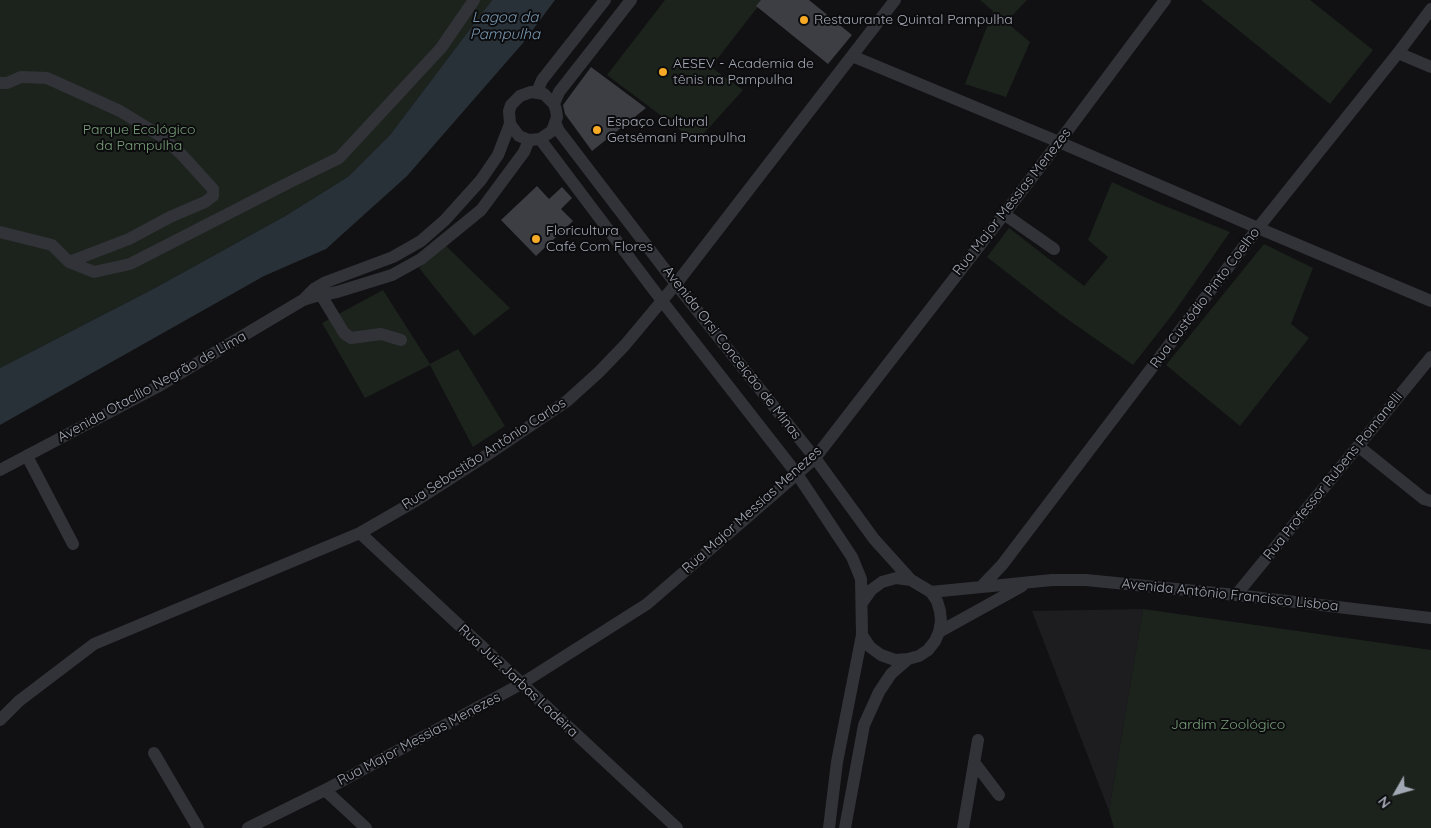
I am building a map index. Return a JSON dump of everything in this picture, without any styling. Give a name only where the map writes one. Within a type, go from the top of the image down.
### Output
[{"type":"street","points":[[0,232],[52,244],[69,262],[94,272],[130,264],[340,158],[441,48],[474,0]]},
{"type":"street","points":[[537,92],[542,80],[604,0]]},
{"type":"street","points":[[554,104],[559,92],[631,0]]},
{"type":"street","name":"Rua Sebastião Antônio Carlos","points":[[0,720],[19,701],[94,644],[360,533],[417,500],[566,401],[599,372],[618,352],[676,284],[895,0]]},
{"type":"street","name":"Rua Major Messias Menezes","points":[[248,828],[326,790],[521,684],[647,604],[815,458],[1059,142],[1164,0]]},
{"type":"street","name":"Rua Custódio Pinto Coelho","points":[[981,587],[1002,565],[1258,228],[1431,9]]},
{"type":"street","points":[[1398,53],[1431,67]]},
{"type":"street","points":[[852,56],[1431,300]]},
{"type":"street","points":[[0,83],[7,83],[21,77],[47,78],[120,111],[164,138],[213,189],[213,196],[205,202],[170,217],[128,239],[69,262]]},
{"type":"street","points":[[537,92],[544,94],[554,104],[557,117],[556,124],[552,131],[535,140],[519,136],[510,124],[509,110],[515,100],[525,93],[537,92]]},
{"type":"street","name":"Avenida Otacílio Negrão de Lima","points":[[304,300],[314,289],[326,282],[393,257],[421,241],[445,220],[482,180],[498,155],[510,124]]},
{"type":"street","name":"Avenida Orsi Conceição de Minas","points":[[556,124],[559,131],[676,284],[815,458],[874,539],[911,580]]},
{"type":"street","name":"Avenida Orsi Conceição de Minas","points":[[535,140],[797,474],[852,557],[861,579],[862,603]]},
{"type":"street","name":"Avenida Otacílio Negrão de Lima","points":[[0,470],[157,387],[304,300],[392,275],[421,259],[481,210],[535,140]]},
{"type":"street","points":[[1004,214],[1054,249]]},
{"type":"street","points":[[321,295],[344,333],[352,338],[381,334],[401,340]]},
{"type":"street","name":"Rua Professor Rubens Romanelli","points":[[1236,595],[1431,357]]},
{"type":"street","points":[[1358,446],[1424,499],[1431,501]]},
{"type":"street","points":[[28,455],[73,544]]},
{"type":"street","name":"Rua Juiz Jarbas Ladeira","points":[[360,533],[677,828]]},
{"type":"street","points":[[829,828],[837,762],[862,635],[862,603],[870,590],[882,582],[896,578],[911,580],[931,592],[937,601],[941,621],[939,632],[928,650],[919,656],[895,660],[881,655],[870,647],[862,635]]},
{"type":"street","name":"Avenida Antônio Francisco Lisboa","points":[[931,592],[1029,582],[1086,580],[1236,595],[1431,618]]},
{"type":"street","name":"Avenida Antônio Francisco Lisboa","points":[[939,632],[1029,582]]},
{"type":"street","points":[[845,828],[864,724],[879,692],[891,674],[908,659]]},
{"type":"street","points":[[963,828],[978,740]]},
{"type":"street","points":[[154,754],[198,828]]},
{"type":"street","points":[[974,762],[999,795]]},
{"type":"street","points":[[326,790],[366,828]]},
{"type":"shaded area","points":[[1143,609],[1109,811],[1032,611]]},
{"type":"green space","name":"Parque Ecológico da Pampulha","points":[[0,0],[492,0],[390,135],[349,176],[287,215],[155,288],[0,368]]},
{"type":"green space","name":"AESEV - Academia de tênis na Pampulha","points":[[665,0],[763,0],[711,67],[743,90],[696,142],[607,75]]},
{"type":"green space","points":[[980,0],[1027,0],[1006,22],[1030,42],[1006,97],[965,84],[993,11]]},
{"type":"green space","points":[[1201,0],[1310,0],[1373,50],[1330,104]]},
{"type":"green space","points":[[1112,182],[1155,202],[1230,232],[1175,311],[1133,365],[1060,314],[987,257],[1009,228],[1084,286],[1108,257],[1088,240]]},
{"type":"green space","points":[[1264,244],[1313,268],[1291,324],[1309,338],[1240,426],[1166,365]]},
{"type":"green space","points":[[446,246],[510,308],[474,336],[419,268]]},
{"type":"green space","points":[[383,290],[430,364],[458,349],[505,426],[473,447],[430,365],[365,398],[322,323]]},
{"type":"green space","name":"Jardim Zoológico","points":[[1143,609],[1431,650],[1431,828],[1114,828],[1109,811]]},
{"type":"water","name":"Lagoa da Pampulha","points":[[492,0],[555,0],[523,43],[407,176],[326,249],[264,276],[0,425],[0,368],[155,288],[287,215],[349,176],[390,135]]},
{"type":"building","name":"Restaurante Quintal Pampulha","points":[[761,0],[809,0],[852,35],[828,64],[756,6]]},
{"type":"building","name":"Espaço Cultural Getsêmani Pampulha","points":[[591,67],[646,108],[592,151],[565,114],[563,105]]},
{"type":"building","name":"Floricultura Café Com Flores","points":[[537,186],[549,199],[562,187],[572,198],[561,209],[573,221],[536,256],[501,220]]},
{"type":"place","name":"Restaurante Quintal Pampulha","points":[[804,20]]},
{"type":"place","name":"AESEV - Academia de tênis na Pampulha","points":[[663,72]]},
{"type":"place","name":"Espaço Cultural Getsêmani Pampulha","points":[[597,130]]},
{"type":"place","name":"Floricultura Café Com Flores","points":[[536,239]]}]
